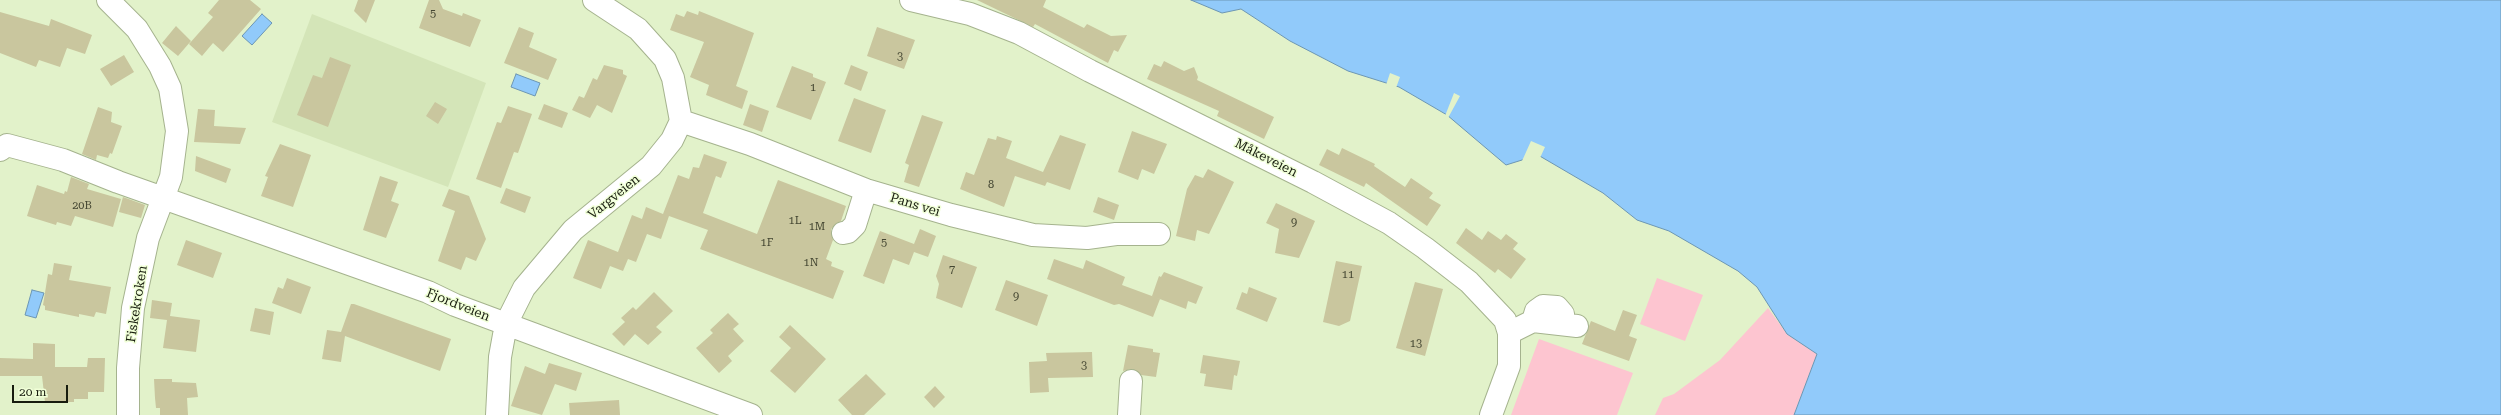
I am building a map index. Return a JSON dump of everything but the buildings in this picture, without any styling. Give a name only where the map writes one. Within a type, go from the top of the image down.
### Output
[{"type":"street","name":"Fiskekroken","points":[[108,0],[137,29],[160,66],[170,88],[177,131],[171,176],[165,198],[148,238],[133,308],[128,368],[128,415]]},
{"type":"street","points":[[594,0],[638,29],[665,59],[673,78],[681,121]]},
{"type":"street","name":"Måkeveien","points":[[911,0],[970,14],[1019,33],[1389,223],[1469,282],[1505,320],[1509,333],[1509,366],[1491,415]]},
{"type":"street","name":"Pans vei","points":[[681,121],[750,144],[866,190],[951,215],[1032,235],[1087,238],[1116,234],[1160,234]]},
{"type":"street","name":"Vargveien","points":[[497,415],[500,357],[506,324],[524,288],[550,255],[573,230],[651,166],[672,140],[681,121]]},
{"type":"street","points":[[0,150],[7,144],[37,152],[165,198]]},
{"type":"street","points":[[843,234],[848,232],[855,225],[866,190]]},
{"type":"street","name":"Fjordveien","points":[[165,198],[316,254],[428,292],[506,324],[751,415]]},
{"type":"street","points":[[1509,333],[1533,321],[1571,325]]},
{"type":"street","points":[[1129,415],[1131,381]]},
{"type":"shaded area","points":[[312,14],[486,83],[448,187],[272,122]]},
{"type":"shaded area","points":[[1657,278],[1703,295],[1685,341],[1640,324]]},
{"type":"shaded area","points":[[1768,308],[1787,334],[1817,354],[1794,415],[1655,415],[1663,398],[1674,394],[1720,360]]},
{"type":"shaded area","points":[[1539,339],[1633,373],[1617,415],[1511,415]]},
{"type":"water","points":[[1191,0],[2501,0],[2501,415],[1794,415],[1817,354],[1787,334],[1757,287],[1738,271],[1669,231],[1637,220],[1603,193],[1538,155],[1506,165],[1447,115],[1399,87],[1348,71],[1290,41],[1241,9],[1222,13]]},
{"type":"water","points":[[262,14],[272,23],[252,45],[242,36]]},
{"type":"water","points":[[516,74],[540,83],[535,96],[511,87]]},
{"type":"water","points":[[32,290],[44,293],[36,318],[25,315]]},
{"type":"pier","points":[[1390,73],[1400,77],[1396,88],[1386,85]]},
{"type":"pier","points":[[1454,93],[1460,96],[1448,118],[1445,116]]},
{"type":"pier","points":[[1531,141],[1545,147],[1540,158],[1522,161]]}]
